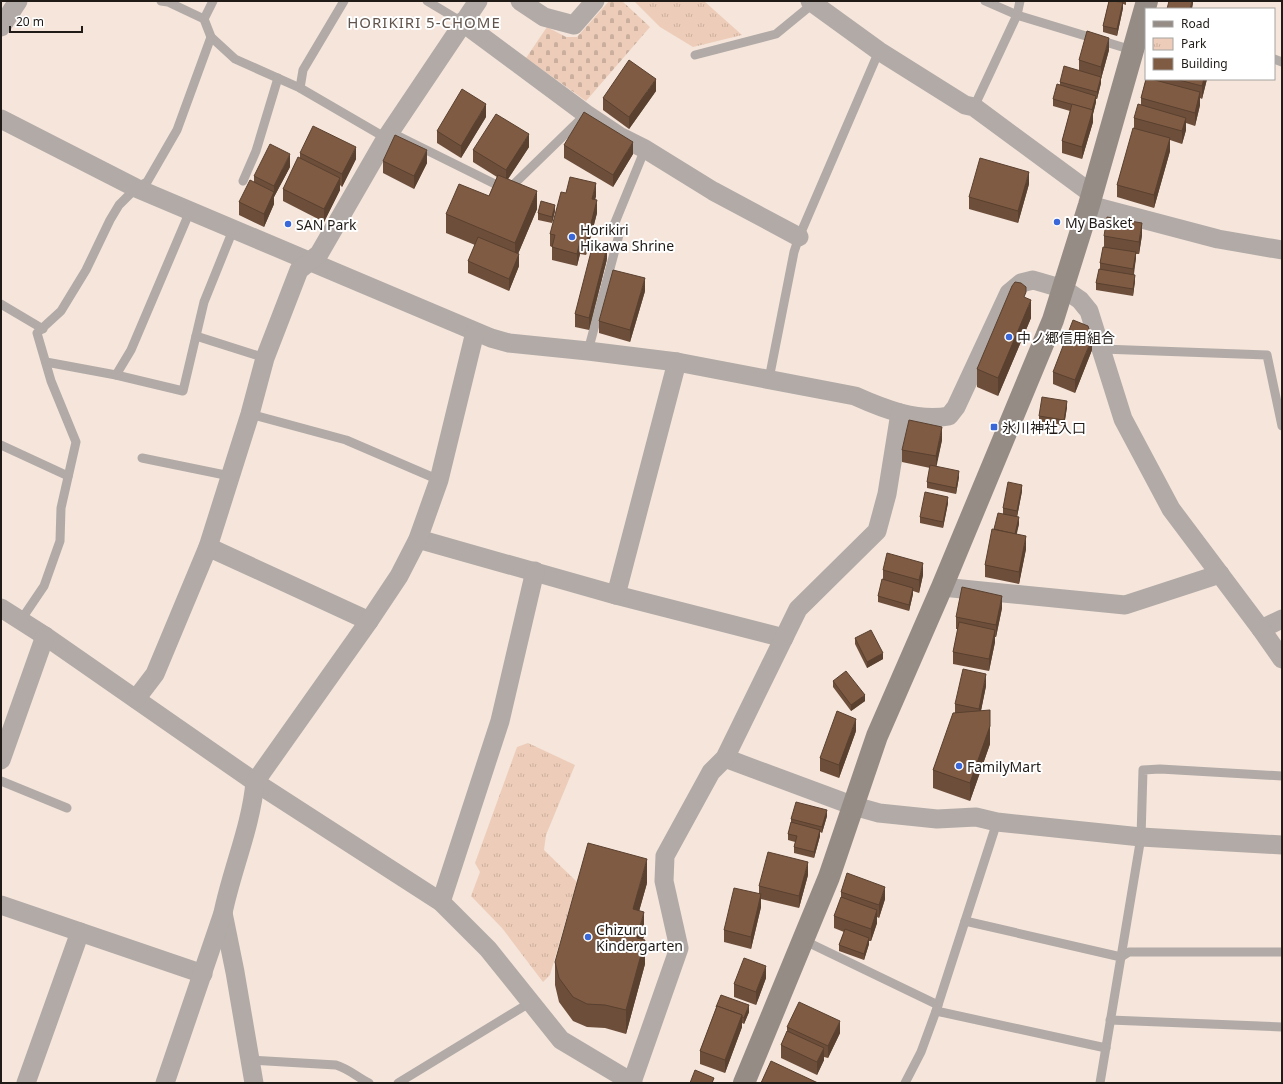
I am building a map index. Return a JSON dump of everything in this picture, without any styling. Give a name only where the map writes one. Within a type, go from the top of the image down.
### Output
[{"type":"street","points":[[1,27],[18,1]]},
{"type":"street","points":[[136,699],[154,674],[208,547],[250,414],[265,358],[299,270],[319,254],[388,135],[462,22],[478,1]]},
{"type":"street","points":[[520,1],[544,17],[574,25],[595,1]]},
{"type":"street","points":[[813,2],[879,51],[965,105],[974,108],[1090,199],[1218,239],[1282,250]]},
{"type":"street","points":[[744,1083],[829,878],[877,736],[942,587],[1053,320],[1064,289],[1132,50],[1145,13]]},
{"type":"street","points":[[462,22],[586,114],[619,136],[645,149],[712,190],[799,237]]},
{"type":"street","points":[[1,119],[136,188],[491,338],[509,343],[588,350],[677,362],[855,396],[879,407],[900,413],[935,419],[949,416],[956,407],[1009,293],[1021,283],[1033,280],[1064,289],[1080,300],[1089,311],[1123,419],[1171,509],[1282,659]]},
{"type":"street","points":[[165,1083],[223,913],[228,889],[253,802],[255,782],[369,621],[399,576],[418,539],[439,480],[475,332]]},
{"type":"street","points":[[616,595],[677,362]]},
{"type":"street","points":[[1,608],[45,636],[255,782],[441,902],[488,949],[561,1040],[632,1083],[679,948],[664,881],[665,856],[711,772],[725,758],[798,609],[877,531],[887,494],[900,413]]},
{"type":"street","points":[[418,539],[616,595],[784,638]]},
{"type":"street","points":[[208,547],[369,621]]},
{"type":"street","points":[[441,902],[500,721],[534,571]]},
{"type":"street","points":[[942,587],[1125,605],[1220,574]]},
{"type":"street","points":[[1261,629],[1282,619]]},
{"type":"street","points":[[1,760],[45,636]]},
{"type":"street","points":[[725,758],[854,806],[879,813],[937,819],[976,817],[997,822],[1141,837],[1282,845]]},
{"type":"street","points":[[1,905],[203,974]]},
{"type":"street","points":[[223,913],[254,1083]]},
{"type":"street","points":[[26,1083],[80,932]]},
{"type":"lane","points":[[161,1],[168,2],[204,19],[211,37],[235,59],[300,88],[388,135],[502,188],[512,186],[586,114]]},
{"type":"lane","points":[[204,19],[213,1]]},
{"type":"lane","points":[[300,88],[303,70],[344,1]]},
{"type":"lane","points":[[427,1],[462,22]]},
{"type":"lane","points":[[985,1],[1017,15],[1132,50]]},
{"type":"lane","points":[[974,108],[1017,15],[1020,1]]},
{"type":"lane","points":[[695,55],[776,34],[813,2]]},
{"type":"lane","points":[[21,620],[44,586],[60,541],[61,508],[76,442],[52,381],[37,333],[61,311],[86,270],[110,220],[119,205],[136,188],[147,182],[177,130],[211,37]]},
{"type":"lane","points":[[769,379],[794,252],[799,237],[879,51]]},
{"type":"lane","points":[[243,181],[256,151],[278,78]]},
{"type":"lane","points":[[588,350],[620,231],[614,225],[645,149]]},
{"type":"lane","points":[[116,375],[131,350],[190,211]]},
{"type":"lane","points":[[46,362],[116,375],[182,391],[204,302],[233,230]]},
{"type":"lane","points":[[1,304],[43,328]]},
{"type":"lane","points":[[196,336],[265,358]]},
{"type":"lane","points":[[1102,349],[1267,355],[1282,426]]},
{"type":"lane","points":[[250,414],[346,440],[439,480]]},
{"type":"lane","points":[[1,445],[68,476]]},
{"type":"lane","points":[[142,458],[230,476]]},
{"type":"lane","points":[[1100,1083],[1141,837],[1144,770],[1160,769],[1282,776]]},
{"type":"lane","points":[[1,781],[68,808]]},
{"type":"lane","points":[[905,1083],[920,1052],[937,1008],[997,822]]},
{"type":"lane","points":[[965,921],[1121,957],[1129,952],[1282,952]]},
{"type":"lane","points":[[803,940],[937,1008],[1106,1048]]},
{"type":"lane","points":[[398,1083],[531,1002]]},
{"type":"lane","points":[[1110,1020],[1282,1027]]},
{"type":"lane","points":[[251,1060],[336,1065],[347,1068],[360,1079],[369,1083]]},
{"type":"green space","points":[[609,1],[622,1],[650,27],[586,101],[526,58],[547,27],[566,37],[577,37]]},
{"type":"green space","points":[[634,1],[704,1],[742,35],[693,47],[660,27]]},
{"type":"green space","points":[[528,743],[575,765],[546,835],[544,850],[577,882],[550,975],[543,982],[502,928],[471,896],[480,872],[475,863],[517,747]]},
{"type":"building","points":[[1109,1],[1123,2],[1117,29],[1103,26]]},
{"type":"building","points":[[1169,1],[1192,1],[1190,8],[1167,8]]},
{"type":"building","points":[[1087,31],[1109,38],[1101,67],[1079,60]]},
{"type":"building","points":[[629,60],[656,79],[629,117],[603,98]]},
{"type":"building","points":[[1064,66],[1101,77],[1097,92],[1060,82]]},
{"type":"building","points":[[1146,80],[1155,80],[1200,92],[1195,113],[1141,98]]},
{"type":"building","points":[[1179,80],[1204,80],[1202,86]]},
{"type":"building","points":[[1057,84],[1096,96],[1092,110],[1053,99]]},
{"type":"building","points":[[462,89],[486,104],[461,146],[437,131]]},
{"type":"building","points":[[1072,104],[1093,110],[1082,147],[1062,141]]},
{"type":"building","points":[[1138,104],[1186,118],[1182,131],[1134,118]]},
{"type":"building","points":[[584,112],[633,142],[613,175],[564,145]]},
{"type":"building","points":[[496,114],[529,134],[506,170],[473,150]]},
{"type":"building","points":[[313,126],[356,147],[342,174],[300,153]]},
{"type":"building","points":[[1133,128],[1170,138],[1154,195],[1117,185]]},
{"type":"building","points":[[395,135],[427,150],[414,176],[383,161]]},
{"type":"building","points":[[270,144],[290,154],[274,186],[254,176]]},
{"type":"building","points":[[298,157],[340,178],[324,209],[283,189]]},
{"type":"building","points":[[980,158],[1029,172],[1018,211],[969,197]]},
{"type":"building","points":[[498,175],[537,191],[515,243],[446,214],[459,184],[489,196]]},
{"type":"building","points":[[570,177],[596,183],[592,199],[597,200],[586,243],[580,241],[577,254],[552,247],[555,235],[550,234],[561,192],[566,193]]},
{"type":"building","points":[[250,180],[274,192],[264,214],[239,202]]},
{"type":"building","points":[[541,201],[555,205],[552,217],[538,213]]},
{"type":"building","points":[[1107,217],[1142,223],[1139,242],[1104,236]]},
{"type":"building","points":[[478,237],[519,254],[509,279],[468,261]]},
{"type":"building","points":[[593,244],[607,247],[589,318],[575,314]]},
{"type":"building","points":[[1103,247],[1136,252],[1133,269],[1100,263]]},
{"type":"building","points":[[1099,269],[1135,275],[1133,289],[1096,283]]},
{"type":"building","points":[[613,270],[645,278],[630,330],[599,321]]},
{"type":"building","points":[[1015,282],[1021,283],[1026,287],[1024,297],[1031,300],[998,378],[977,369]]},
{"type":"building","points":[[1073,320],[1088,326],[1092,338],[1075,380],[1053,372]]},
{"type":"building","points":[[1042,397],[1067,401],[1064,420],[1039,416]]},
{"type":"building","points":[[909,420],[942,427],[936,456],[902,450]]},
{"type":"building","points":[[930,465],[959,471],[956,488],[927,482]]},
{"type":"building","points":[[1008,482],[1022,485],[1017,511],[1003,508]]},
{"type":"building","points":[[925,492],[948,497],[943,522],[920,517]]},
{"type":"building","points":[[998,513],[1019,517],[1015,534],[994,529]]},
{"type":"building","points":[[992,529],[1026,536],[1019,572],[985,565]]},
{"type":"building","points":[[887,553],[923,563],[919,580],[883,570]]},
{"type":"building","points":[[882,579],[913,588],[909,605],[878,596]]},
{"type":"building","points":[[962,587],[1002,596],[996,625],[956,617]]},
{"type":"building","points":[[959,622],[995,630],[989,659],[953,652]]},
{"type":"building","points":[[871,630],[883,653],[867,662],[855,638]]},
{"type":"building","points":[[963,669],[986,674],[979,709],[955,704]]},
{"type":"building","points":[[846,671],[865,695],[851,705],[833,681]]},
{"type":"building","points":[[990,710],[990,726],[970,783],[933,770],[953,713]]},
{"type":"building","points":[[837,711],[856,719],[839,765],[820,758]]},
{"type":"building","points":[[796,802],[827,810],[822,827],[791,819]]},
{"type":"building","points":[[791,822],[820,830],[814,852],[794,847],[797,836],[788,834]]},
{"type":"building","points":[[588,843],[647,859],[633,909],[644,912],[637,938],[645,940],[626,1010],[605,1005],[587,1004],[573,997],[559,978],[555,962]]},
{"type":"building","points":[[768,852],[808,862],[799,896],[759,886]]},
{"type":"building","points":[[847,873],[885,887],[879,905],[841,892]]},
{"type":"building","points":[[734,888],[761,894],[751,937],[724,930]]},
{"type":"building","points":[[841,897],[877,910],[871,929],[834,916]]},
{"type":"building","points":[[845,929],[869,938],[864,954],[839,945]]},
{"type":"building","points":[[744,958],[766,966],[756,992],[734,984]]},
{"type":"building","points":[[721,995],[749,1005],[744,1018],[742,1015],[717,1006],[716,1007]]},
{"type":"building","points":[[799,1002],[840,1021],[828,1046],[787,1027]]},
{"type":"building","points":[[717,1006],[742,1015],[725,1060],[700,1051]]},
{"type":"building","points":[[787,1031],[824,1048],[817,1062],[781,1045]]},
{"type":"building","points":[[771,1061],[818,1083],[761,1083]]},
{"type":"building","points":[[695,1070],[714,1078],[712,1083],[690,1083]]},
{"type":"place","name":"My Basket","points":[[1057,222]]},
{"type":"place","name":"SAN Park","points":[[288,224]]},
{"type":"place","name":"Horikiri Hikawa Shrine","points":[[572,237]]},
{"type":"place","name":"中ノ郷信用組合","points":[[1009,337]]},
{"type":"place","name":"氷川神社入口","points":[[994,427]]},
{"type":"place","name":"FamilyMart","points":[[959,766]]},
{"type":"place","name":"Chizuru Kindergarten","points":[[588,937]]},
{"type":"district","name":"HORIKIRI 5-CHOME","points":[[424,22]]}]
